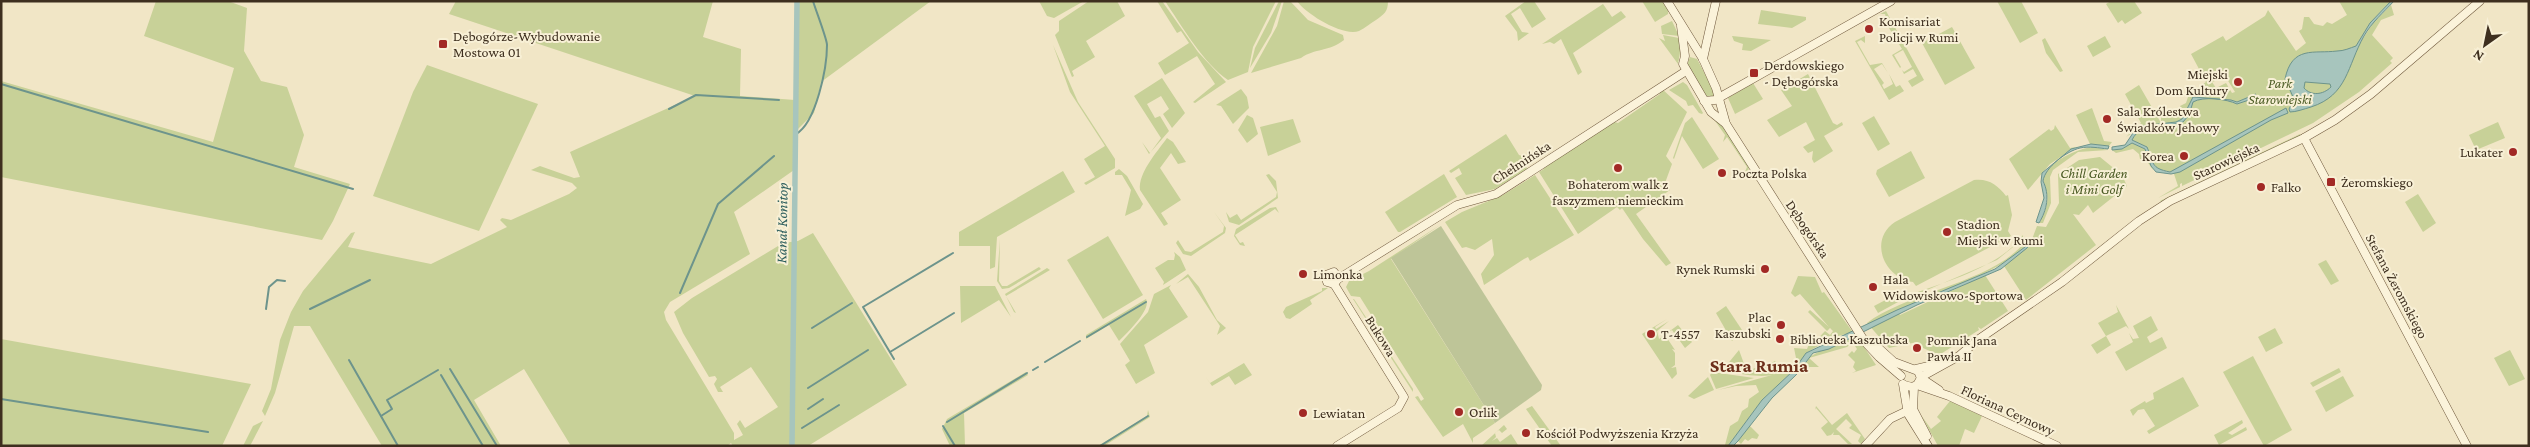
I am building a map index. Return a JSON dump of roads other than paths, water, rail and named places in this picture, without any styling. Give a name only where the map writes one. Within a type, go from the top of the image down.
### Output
[{"type":"main road","points":[[1667,1],[1697,48]]},
{"type":"main road","points":[[1703,59],[1716,1]]},
{"type":"main road","points":[[1704,101],[1711,102],[1891,1]]},
{"type":"main road","name":"Starowiejska","points":[[1913,368],[1933,365],[1979,339],[2062,282],[2139,221],[2170,201],[2304,138],[2335,120],[2371,94],[2476,3]]},
{"type":"main road","points":[[1681,24],[1685,56],[1683,64],[1686,71]]},
{"type":"main road","points":[[1685,56],[1697,48],[1708,33]]},
{"type":"main road","name":"Dębogórska","points":[[1697,48],[1716,88],[1726,124],[1853,322],[1874,352],[1901,376]]},
{"type":"main road","name":"Dębogórska","points":[[1686,71],[1711,112],[1726,124]]},
{"type":"main road","name":"Chełmińska","points":[[1336,281],[1457,205],[1496,194],[1686,71]]},
{"type":"main road","points":[[1716,88],[1732,90]]},
{"type":"main road","name":"Stefana Żeromskiego","points":[[2304,138],[2466,446]]},
{"type":"main road","name":"Bukowa","points":[[1336,281],[1402,391],[1403,402],[1398,408],[1337,446]]},
{"type":"main road","name":"Dębogórska","points":[[1853,322],[1884,354],[1901,366],[1913,368]]},
{"type":"main road","name":"Starowiejska","points":[[1918,382],[1959,356],[1979,339]]},
{"type":"main road","points":[[1865,446],[1890,419],[1910,410],[1918,382],[1913,368],[1904,370],[1901,376],[1910,410],[1930,446]]},
{"type":"main road","points":[[1904,385],[1918,382]]},
{"type":"main road","name":"Floriana Ceynowy","points":[[1918,382],[2057,446]]},
{"type":"water","points":[[2391,1],[2394,1],[2367,31],[2340,87],[2323,102],[2290,112],[2289,109],[2294,99],[2285,79],[2288,68],[2293,61],[2305,53],[2340,51],[2356,46],[2370,23]],"holes":[[[2305,82],[2330,84],[2331,87],[2321,93],[2310,92],[2304,88]]]},
{"type":"water","points":[[2256,94],[2249,100],[2237,104],[2215,99],[2197,100],[2193,102],[2189,115],[2183,122],[2154,126],[2141,130],[2136,134],[2132,140],[2147,147],[2156,167],[2170,172],[2286,108],[2288,113],[2271,120],[2180,172],[2171,174],[2156,172],[2151,166],[2145,149],[2132,143],[2122,149],[2112,150],[2112,147],[2125,145],[2135,130],[2141,126],[2176,122],[2182,119],[2193,97],[2231,100],[2237,102]]},
{"type":"water","points":[[2091,144],[2109,146],[2108,149],[2080,148],[2061,158],[2071,149]]},
{"type":"water","points":[[2054,163],[2043,181],[2047,197],[2046,208],[2039,223],[2036,222],[2044,198],[2041,182],[2042,173]]},
{"type":"water","points":[[2028,242],[2030,244],[2027,248],[2001,269],[1917,305],[1829,349],[1813,353],[1796,375],[1772,398],[1738,441],[1733,446],[1728,446],[1762,400],[1794,370],[1806,353],[1897,310],[1995,269],[2025,247]]},
{"type":"waterway","name":"Kanał Konitop","points":[[792,446],[797,1]]},
{"type":"waterway","points":[[796,134],[803,128],[815,107],[825,67],[827,42],[813,1]]},
{"type":"waterway","points":[[1,84],[353,189]]},
{"type":"waterway","points":[[669,109],[696,95],[779,100]]},
{"type":"waterway","points":[[680,293],[718,204],[774,156]]},
{"type":"waterway","points":[[894,359],[863,307],[953,253]]},
{"type":"waterway","points":[[266,309],[269,287],[277,280],[285,281]]},
{"type":"waterway","points":[[310,309],[370,280]]},
{"type":"waterway","points":[[1087,337],[1146,302]]},
{"type":"waterway","points":[[812,328],[852,303]]},
{"type":"waterway","points":[[890,352],[954,313]]},
{"type":"waterway","points":[[1045,362],[1080,341]]},
{"type":"waterway","points":[[808,388],[868,350]]},
{"type":"waterway","points":[[349,360],[398,446]]},
{"type":"waterway","points":[[1033,370],[1038,367]]},
{"type":"waterway","points":[[450,369],[497,446]]},
{"type":"waterway","points":[[381,416],[392,409],[387,400],[438,370]]},
{"type":"waterway","points":[[947,422],[1027,373]]},
{"type":"waterway","points":[[441,375],[483,446]]},
{"type":"waterway","points":[[1,399],[208,432]]},
{"type":"waterway","points":[[808,409],[823,399]]},
{"type":"waterway","points":[[802,428],[839,405]]},
{"type":"waterway","points":[[1100,446],[1148,416]]},
{"type":"waterway","points":[[943,426],[955,446]]},
{"type":"place","name":"Komisariat Policji w Rumi","points":[[1869,29]]},
{"type":"place","name":"Dębogórze-Wybudowanie Mostowa 01","points":[[443,44]]},
{"type":"place","name":"Derdowskiego - Dębogórska","points":[[1754,73]]},
{"type":"place","name":"Miejski Dom Kultury","points":[[2238,82]]},
{"type":"place","name":"Sala Królestwa Świadków Jehowy","points":[[2107,119]]},
{"type":"place","name":"Lukater","points":[[2513,152]]},
{"type":"place","name":"Korea","points":[[2184,156]]},
{"type":"place","name":"Bohaterom walk z faszyzmem niemieckim","points":[[1618,168]]},
{"type":"place","name":"Poczta Polska","points":[[1722,173]]},
{"type":"place","name":"Żeromskiego","points":[[2331,182]]},
{"type":"place","name":"Falko","points":[[2261,187]]},
{"type":"place","name":"Stadion Miejski w Rumi","points":[[1947,232]]},
{"type":"place","name":"Rynek Rumski","points":[[1765,269]]},
{"type":"place","name":"Limonka","points":[[1303,274]]},
{"type":"place","name":"Hala Widowiskowo-Sportowa","points":[[1873,287]]},
{"type":"place","name":"Plac Kaszubski","points":[[1781,325]]},
{"type":"place","name":"T-4557","points":[[1651,334]]},
{"type":"place","name":"Biblioteka Kaszubska","points":[[1780,339]]},
{"type":"place","name":"Pomnik Jana Pawła II","points":[[1917,348]]},
{"type":"place","name":"Orlik","points":[[1459,412]]},
{"type":"place","name":"Lewiatan","points":[[1303,413]]},
{"type":"place","name":"Kościół Podwyższenia Krzyża","points":[[1526,433]]},
{"type":"district","name":"Stara Rumia","points":[[1759,365]]},
{"type":"park label","name":"Park Starowiejski","points":[[2280,92]]},
{"type":"park label","name":"Chill Garden i Mini Golf","points":[[2094,182]]}]
